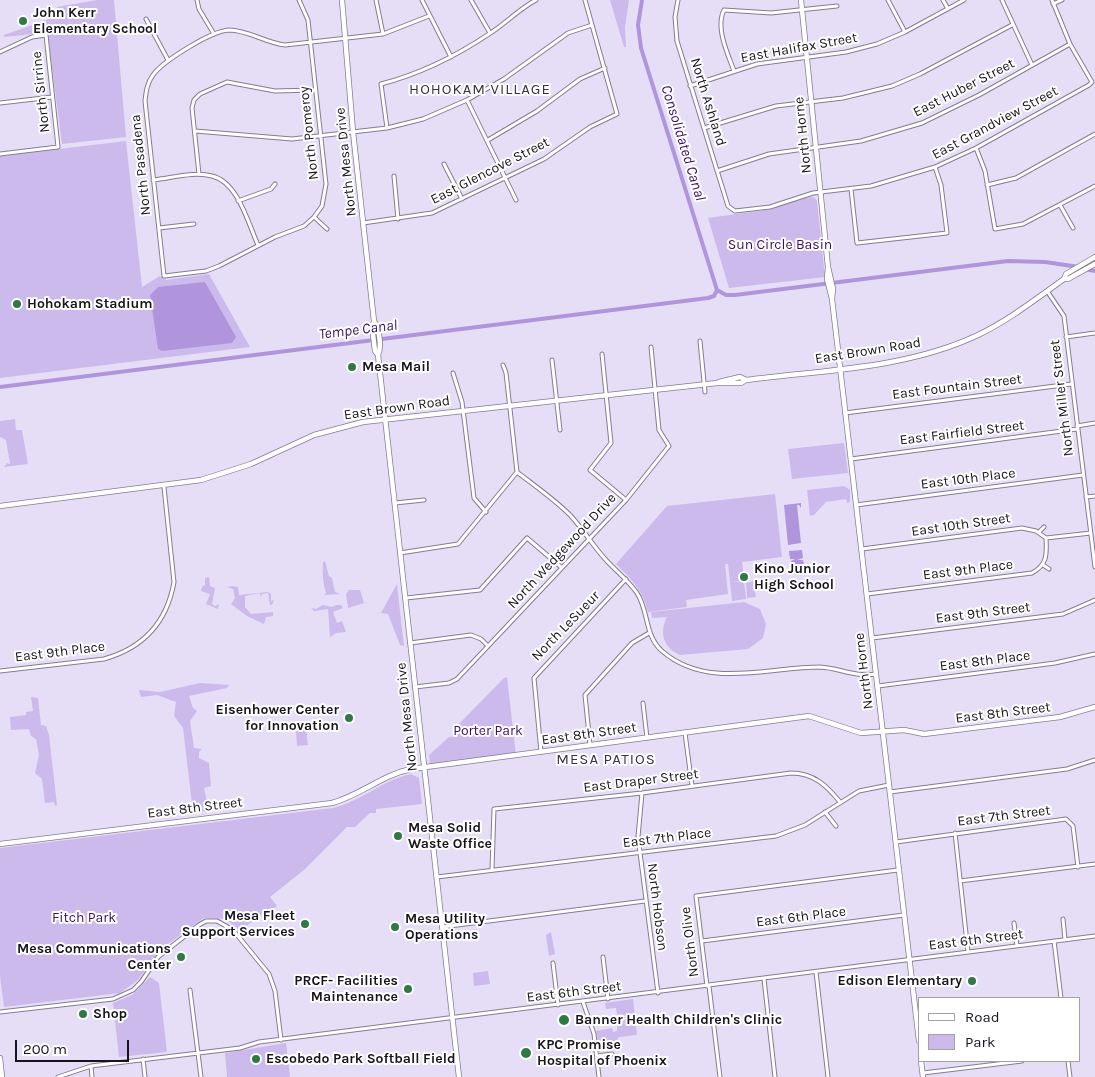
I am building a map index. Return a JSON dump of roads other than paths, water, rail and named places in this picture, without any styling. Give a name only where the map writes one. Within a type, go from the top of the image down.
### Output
[{"type":"main road","name":"North Mesa Drive","points":[[342,0],[353,132],[374,322],[372,326],[376,335],[458,1077]]},
{"type":"main road","name":"North Horne","points":[[801,0],[828,267],[918,1033]]},
{"type":"main road","name":"East Brown Road","points":[[0,506],[164,487],[201,480],[231,471],[324,432],[385,419],[705,384],[728,384],[746,380],[904,360],[949,347],[997,325],[1064,279],[1070,271],[1095,257]]},
{"type":"main road","name":"East Brown Road","points":[[1064,279],[1068,280],[1094,264]]},
{"type":"main road","name":"East 8th Street","points":[[0,844],[332,803],[354,796],[393,773],[423,767],[809,716],[827,720],[853,732],[904,730],[934,733],[1060,717],[1095,708]]},
{"type":"main road","points":[[0,1058],[2,1077]]},
{"type":"main road","points":[[921,1062],[923,1075]]},
{"type":"street","points":[[197,0],[199,9],[214,34]]},
{"type":"street","name":"North Pomeroy","points":[[299,0],[308,20],[321,136],[325,196],[322,206],[314,217]]},
{"type":"street","points":[[376,0],[382,34]]},
{"type":"street","points":[[422,0],[450,57]]},
{"type":"street","points":[[472,0],[490,33]]},
{"type":"street","points":[[387,128],[381,84],[415,74],[450,57],[490,33],[536,0]]},
{"type":"street","points":[[488,140],[537,111],[580,79],[605,68],[585,0]]},
{"type":"street","name":"North Ashland","points":[[678,0],[675,17],[677,41],[730,209]]},
{"type":"street","points":[[888,0],[905,32]]},
{"type":"street","points":[[943,0],[948,9]]},
{"type":"street","name":"East Halifax Street","points":[[690,86],[758,64],[846,52],[877,44],[905,32],[964,0]]},
{"type":"street","points":[[1002,0],[1032,65]]},
{"type":"street","points":[[1062,0],[1052,2],[1070,44]]},
{"type":"street","points":[[734,71],[724,40],[722,24],[724,10],[756,13],[837,6]]},
{"type":"street","points":[[146,19],[168,60],[214,34],[226,30],[237,31],[285,46],[382,34],[429,16]]},
{"type":"street","points":[[195,130],[292,139],[387,128],[423,119],[467,100],[504,79],[568,33],[592,25]]},
{"type":"street","points":[[704,128],[768,108],[858,95],[892,86],[920,74],[1012,25]]},
{"type":"street","name":"North Sirrine","points":[[0,52],[32,37],[46,35],[58,147],[0,154]]},
{"type":"street","name":"East Huber Street","points":[[717,171],[769,154],[861,141],[922,123],[979,95],[1070,44]]},
{"type":"street","name":"East Grandview Street","points":[[730,209],[735,211],[770,207],[797,197],[820,192],[851,189],[897,180],[935,167],[976,148],[1092,82],[1070,44]]},
{"type":"street","name":"North Pasadena","points":[[168,60],[152,76],[145,96],[164,276],[206,271],[258,245]]},
{"type":"street","name":"East Glencove Street","points":[[363,223],[424,216],[544,159],[597,123],[617,114],[605,68]]},
{"type":"street","points":[[199,174],[192,108],[194,100],[200,94],[215,85],[227,82],[275,91],[315,90]]},
{"type":"street","points":[[0,103],[52,97]]},
{"type":"street","points":[[467,100],[516,200]]},
{"type":"street","points":[[987,185],[1016,178],[1095,134]]},
{"type":"street","points":[[976,148],[981,158],[995,229],[1023,224],[1095,186]]},
{"type":"street","points":[[444,164],[462,199]]},
{"type":"street","points":[[851,189],[857,243],[947,233],[941,185],[935,167]]},
{"type":"street","points":[[154,180],[199,174],[211,176],[227,184],[238,201],[258,245],[304,226],[314,217],[327,229]]},
{"type":"street","points":[[394,176],[398,219]]},
{"type":"street","points":[[238,201],[271,189],[275,184]]},
{"type":"street","points":[[1060,205],[1073,228]]},
{"type":"street","points":[[159,228],[194,224]]},
{"type":"street","name":"North Miller Street","points":[[1047,291],[1062,311],[1094,545],[1095,567]]},
{"type":"street","points":[[1066,337],[1095,333]]},
{"type":"street","points":[[700,341],[706,392]]},
{"type":"street","points":[[651,347],[656,390]]},
{"type":"street","points":[[602,354],[611,443],[590,470],[626,500]]},
{"type":"street","points":[[552,360],[560,430]]},
{"type":"street","points":[[503,365],[506,373],[517,472],[566,511],[589,540],[626,579],[640,600],[649,633],[661,650],[676,661],[702,670],[752,674],[823,668],[855,675],[876,674]]},
{"type":"street","points":[[452,373],[464,410],[474,498],[486,512]]},
{"type":"street","name":"East Fountain Street","points":[[845,413],[1072,384]]},
{"type":"street","name":"North Wedgewood Drive","points":[[415,687],[449,683],[457,678],[626,500],[669,446],[659,430],[656,390]]},
{"type":"street","name":"East Fairfield Street","points":[[850,459],[1077,428],[1095,423]]},
{"type":"street","points":[[400,553],[458,544],[517,472]]},
{"type":"street","name":"East 10th Place","points":[[856,505],[1083,475]]},
{"type":"street","name":"East 9th Place","points":[[0,671],[104,659],[129,650],[149,634],[165,613],[171,596],[174,569],[164,487]]},
{"type":"street","points":[[1086,497],[1095,496]]},
{"type":"street","points":[[395,503],[424,500]]},
{"type":"street","points":[[1044,527],[1039,532],[1046,538],[1047,554],[1043,565],[1049,569]]},
{"type":"street","name":"East 10th Street","points":[[861,549],[1022,528],[1039,532]]},
{"type":"street","points":[[1046,538],[1091,533]]},
{"type":"street","points":[[405,598],[480,590],[527,538],[561,567]]},
{"type":"street","name":"East 9th Place","points":[[866,594],[1021,575],[1032,573],[1043,565]]},
{"type":"street","name":"North LeSueur","points":[[541,752],[534,678],[626,579]]},
{"type":"street","name":"East 9th Street","points":[[871,638],[1063,614],[1095,600]]},
{"type":"street","points":[[590,745],[585,694],[632,642],[649,633]]},
{"type":"street","points":[[410,643],[471,635],[481,639],[488,646]]},
{"type":"street","name":"East 8th Place","points":[[877,686],[1055,663],[1095,654]]},
{"type":"street","points":[[643,703],[647,738]]},
{"type":"street","points":[[685,733],[692,786]]},
{"type":"street","points":[[890,792],[1067,769],[1095,760]]},
{"type":"street","name":"East Draper Street","points":[[492,869],[494,809],[800,773],[822,783],[840,802]]},
{"type":"street","name":"East 7th Place","points":[[436,877],[776,836],[805,825],[859,791],[889,785]]},
{"type":"street","name":"North Hobson","points":[[642,793],[638,837],[639,853],[658,993]]},
{"type":"street","points":[[825,812],[836,826]]},
{"type":"street","name":"East 7th Street","points":[[895,842],[1068,820],[1073,826],[1078,867]]},
{"type":"street","points":[[955,833],[968,952]]},
{"type":"street","points":[[960,881],[1095,864]]},
{"type":"street","name":"North Olive","points":[[720,1077],[696,896],[898,870]]},
{"type":"street","points":[[442,927],[645,901]]},
{"type":"street","name":"East 6th Place","points":[[702,941],[904,915]]},
{"type":"street","points":[[1063,919],[1065,940]]},
{"type":"street","points":[[0,1012],[113,999],[121,996],[141,982],[164,952],[199,925],[206,921],[217,921],[233,930],[269,974],[275,991],[280,1040]]},
{"type":"street","points":[[1014,923],[1017,946]]},
{"type":"street","name":"East 6th Street","points":[[58,1077],[91,1066],[198,1053],[280,1040],[1095,936]]},
{"type":"street","points":[[1054,941],[1061,997]]},
{"type":"street","points":[[603,957],[608,999]]},
{"type":"street","points":[[553,962],[558,1004]]},
{"type":"street","points":[[816,972],[828,1077]]},
{"type":"street","points":[[764,979],[775,1077]]},
{"type":"street","points":[[190,990],[200,1077]]},
{"type":"street","points":[[583,1002],[594,1034],[599,1077]]},
{"type":"street","points":[[597,1056],[612,1054]]},
{"type":"street","points":[[143,1059],[145,1077]]},
{"type":"street","points":[[923,1075],[1015,1062]]},
{"type":"street","points":[[1068,1062],[1070,1077]]},
{"type":"street","points":[[91,1066],[92,1077]]},
{"type":"waterway","name":"Consolidated Canal","points":[[642,0],[638,25],[641,48],[717,290]]},
{"type":"waterway","points":[[717,290],[726,295],[735,295],[1008,261],[1045,262],[1079,267]]},
{"type":"waterway","points":[[1085,269],[1095,271]]},
{"type":"waterway","name":"Tempe Canal","points":[[0,387],[708,298],[714,296],[717,290]]},
{"type":"place","name":"John Kerr Elementary School","points":[[23,21]]},
{"type":"place","name":"Hohokam Stadium","points":[[17,304]]},
{"type":"place","name":"Mesa Mail","points":[[352,367]]},
{"type":"place","name":"Kino Junior High School","points":[[744,577]]},
{"type":"place","name":"Eisenhower Center for Innovation","points":[[349,718]]},
{"type":"place","name":"Mesa Solid Waste Office","points":[[398,836]]},
{"type":"place","name":"Mesa Fleet Support Services","points":[[305,924]]},
{"type":"place","name":"Mesa Utility Operations","points":[[395,927]]},
{"type":"place","name":"Mesa Communications Center","points":[[181,957]]},
{"type":"place","name":"Edison Elementary","points":[[972,981]]},
{"type":"place","name":"PRCF- Facilities Maintenance","points":[[408,989]]},
{"type":"place","name":"Shop","points":[[83,1014]]},
{"type":"place","name":"Banner Health Children's Clinic","points":[[564,1020]]},
{"type":"place","name":"KPC Promise Hospital of Phoenix","points":[[526,1053]]},
{"type":"place","name":"Escobedo Park Softball Field","points":[[256,1059]]},
{"type":"district","name":"HOHOKAM VILLAGE","points":[[480,90]]},
{"type":"district","name":"MESA PATIOS","points":[[606,760]]},
{"type":"park label","name":"Sun Circle Basin","points":[[780,245]]},
{"type":"park label","name":"Porter Park","points":[[488,731]]},
{"type":"park label","name":"Fitch Park","points":[[84,918]]}]
